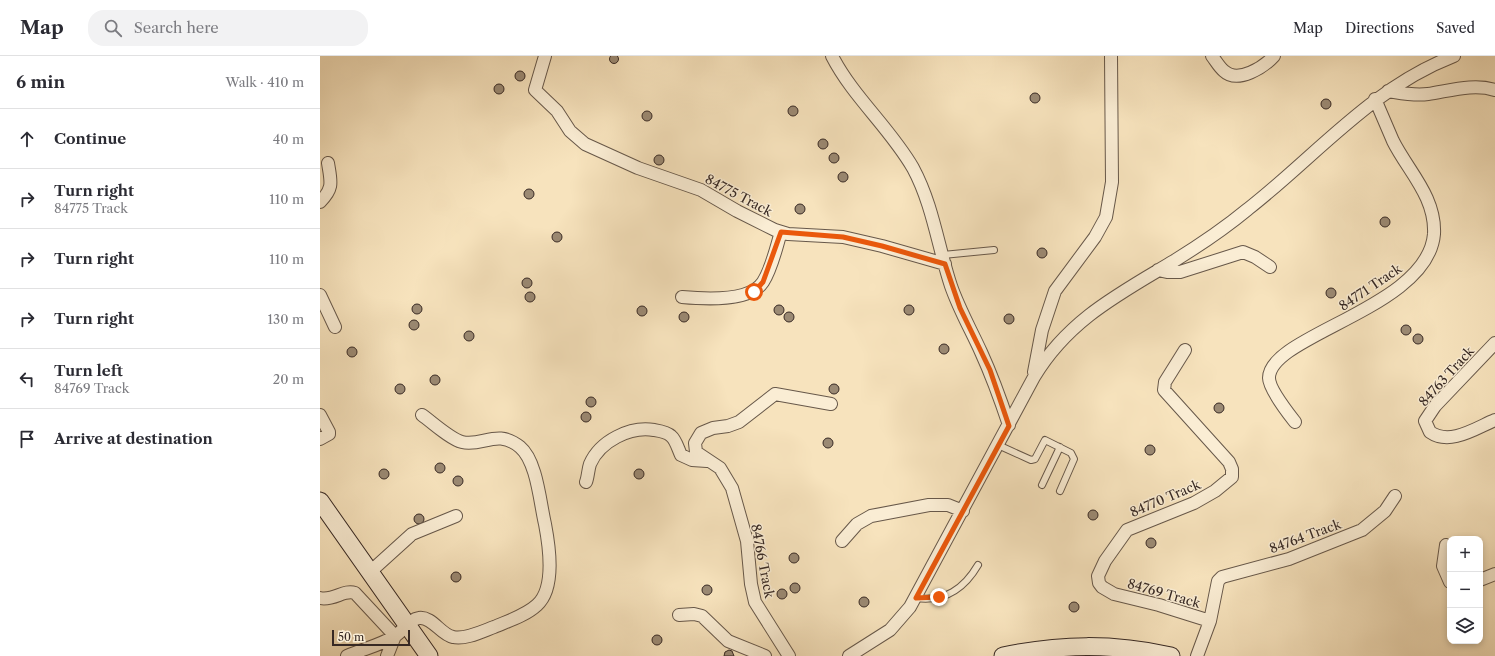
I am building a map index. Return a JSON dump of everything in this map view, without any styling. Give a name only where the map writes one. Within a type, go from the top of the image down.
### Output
[{"type":"main road","points":[[320,501],[370,572],[401,631],[429,656]]},
{"type":"main road","points":[[1003,656],[1038,649],[1081,645],[1114,646],[1171,656]]},
{"type":"street","name":"84775 Track","points":[[544,56],[535,90],[557,111],[570,131],[585,144],[616,159],[701,190],[737,211],[781,232],[843,237],[944,260]]},
{"type":"street","points":[[832,56],[854,89],[901,147],[923,189],[960,308],[990,370],[1009,426]]},
{"type":"street","points":[[1034,377],[1042,330],[1055,292],[1095,237],[1107,211],[1112,182],[1111,56]]},
{"type":"street","points":[[1212,56],[1224,71],[1235,75],[1260,68],[1274,56]]},
{"type":"street","points":[[849,656],[890,630],[903,617],[916,598],[1034,377],[1058,343],[1082,319],[1114,297],[1199,245],[1249,209],[1375,99],[1417,73],[1451,56]]},
{"type":"street","points":[[1388,91],[1408,95],[1470,88],[1495,90]]},
{"type":"street","name":"84771 Track","points":[[1295,422],[1269,381],[1270,372],[1274,365],[1293,348],[1349,319],[1407,281],[1425,261],[1432,243],[1433,222],[1426,195],[1394,141],[1375,99]]},
{"type":"street","points":[[320,202],[328,194],[331,188],[328,163]]},
{"type":"street","points":[[682,297],[718,298],[754,292],[763,282],[781,232]]},
{"type":"street","points":[[1158,270],[1180,272],[1243,252],[1255,256],[1270,267]]},
{"type":"street","points":[[320,295],[335,327]]},
{"type":"street","name":"84763 Track","points":[[1495,343],[1435,406],[1425,421],[1430,432],[1444,438],[1459,436],[1495,420]]},
{"type":"street","name":"84770 Track","points":[[1099,583],[1099,572],[1127,530],[1194,503],[1216,491],[1232,477],[1232,469],[1228,462],[1164,390],[1165,382],[1186,350]]},
{"type":"street","name":"84766 Track","points":[[789,656],[755,602],[751,584],[747,541],[732,488],[725,474],[696,452],[695,442],[697,437],[706,430],[739,422],[773,395],[778,394],[831,404]]},
{"type":"street","points":[[348,656],[401,631],[417,618],[424,618],[448,635],[459,637],[487,629],[518,617],[537,605],[542,600],[546,587],[550,560],[549,542],[533,470],[526,453],[519,446],[501,438],[460,442],[422,414]]},
{"type":"street","points":[[320,415],[329,432],[329,434],[320,438]]},
{"type":"street","points":[[586,482],[590,464],[602,449],[618,436],[636,430],[646,429],[669,434],[673,437],[681,454],[685,457],[711,462]]},
{"type":"street","name":"84764 Track","points":[[1210,621],[1218,581],[1226,576],[1289,559],[1362,530],[1385,511],[1395,496]]},
{"type":"street","points":[[842,541],[857,524],[871,516],[935,505],[948,505],[963,511]]},
{"type":"street","points":[[370,572],[412,534],[456,516]]},
{"type":"street","points":[[1446,545],[1443,566],[1447,575]]},
{"type":"street","points":[[1483,579],[1495,574]]},
{"type":"street","name":"84769 Track","points":[[1099,583],[1102,587],[1114,594],[1159,604],[1210,621],[1197,656]]},
{"type":"street","points":[[320,598],[328,600],[345,593],[355,593],[401,631]]},
{"type":"street","points":[[680,615],[694,614],[702,616],[728,641],[765,656]]},
{"type":"street","points":[[388,656],[401,631]]},
{"type":"lane","points":[[944,260],[994,250]]},
{"type":"lane","points":[[998,445],[1032,460],[1035,459],[1045,440],[1071,453],[1074,459],[1060,491]]},
{"type":"lane","points":[[1042,485],[1060,447]]},
{"type":"lane","points":[[916,598],[932,599],[955,591],[966,584],[978,565]]},
{"type":"building","points":[[614,54],[619,59],[614,64],[609,59]]},
{"type":"building","points":[[518,71],[522,71],[524,72],[524,80],[518,81],[515,78],[515,74]]},
{"type":"building","points":[[497,84],[501,84],[503,85],[503,93],[497,94],[494,91],[494,87]]},
{"type":"building","points":[[1033,93],[1037,93],[1039,94],[1039,102],[1033,103],[1030,100],[1030,96]]},
{"type":"building","points":[[1324,99],[1328,99],[1330,100],[1330,108],[1324,109],[1321,106],[1321,102]]},
{"type":"building","points":[[791,106],[795,106],[797,107],[797,115],[791,116],[788,113],[788,109]]},
{"type":"building","points":[[645,111],[649,111],[651,112],[651,120],[645,121],[642,118],[642,114]]},
{"type":"building","points":[[821,139],[825,139],[827,140],[827,148],[821,149],[818,146],[818,142]]},
{"type":"building","points":[[832,153],[836,153],[838,154],[838,162],[832,163],[829,160],[829,156]]},
{"type":"building","points":[[657,155],[661,155],[663,156],[663,164],[657,165],[654,162],[654,158]]},
{"type":"building","points":[[841,172],[845,172],[847,173],[847,181],[841,182],[838,179],[838,175]]},
{"type":"building","points":[[527,189],[531,189],[533,190],[533,198],[527,199],[524,196],[524,192]]},
{"type":"building","points":[[798,204],[802,204],[804,205],[804,213],[798,214],[795,211],[795,207]]},
{"type":"building","points":[[1383,217],[1387,217],[1389,218],[1389,226],[1383,227],[1380,224],[1380,220]]},
{"type":"building","points":[[555,232],[559,232],[561,233],[561,241],[555,242],[552,239],[552,235]]},
{"type":"building","points":[[1040,248],[1044,248],[1046,249],[1046,257],[1040,258],[1037,255],[1037,251]]},
{"type":"building","points":[[525,278],[529,278],[531,279],[531,287],[525,288],[522,285],[522,281]]},
{"type":"building","points":[[1329,288],[1333,288],[1335,289],[1335,297],[1329,298],[1326,295],[1326,291]]},
{"type":"building","points":[[528,292],[532,292],[534,293],[534,301],[528,302],[525,299],[525,295]]},
{"type":"building","points":[[415,304],[419,304],[421,305],[421,313],[415,314],[412,311],[412,307]]},
{"type":"building","points":[[777,305],[781,305],[783,306],[783,314],[777,315],[774,312],[774,308]]},
{"type":"building","points":[[907,305],[911,305],[913,306],[913,314],[907,315],[904,312],[904,308]]},
{"type":"building","points":[[640,306],[644,306],[646,307],[646,315],[640,316],[637,313],[637,309]]},
{"type":"building","points":[[682,312],[686,312],[688,313],[688,321],[682,322],[679,319],[679,315]]},
{"type":"building","points":[[787,312],[791,312],[793,313],[793,321],[787,322],[784,319],[784,315]]},
{"type":"building","points":[[1007,314],[1011,314],[1013,315],[1013,323],[1007,324],[1004,321],[1004,317]]},
{"type":"building","points":[[412,320],[416,320],[418,321],[418,329],[412,330],[409,327],[409,323]]},
{"type":"building","points":[[1404,325],[1408,325],[1410,326],[1410,334],[1404,335],[1401,332],[1401,328]]},
{"type":"building","points":[[467,331],[471,331],[473,332],[473,340],[467,341],[464,338],[464,334]]},
{"type":"building","points":[[1416,334],[1420,334],[1422,335],[1422,343],[1416,344],[1413,341],[1413,337]]},
{"type":"building","points":[[942,344],[946,344],[948,345],[948,353],[942,354],[939,351],[939,347]]},
{"type":"building","points":[[350,347],[354,347],[356,348],[356,356],[350,357],[347,354],[347,350]]},
{"type":"building","points":[[433,375],[437,375],[439,376],[439,384],[433,385],[430,382],[430,378]]},
{"type":"building","points":[[398,384],[402,384],[404,385],[404,393],[398,394],[395,391],[395,387]]},
{"type":"building","points":[[832,384],[836,384],[838,385],[838,393],[832,394],[829,391],[829,387]]},
{"type":"building","points":[[589,397],[593,397],[595,398],[595,406],[589,407],[586,404],[586,400]]},
{"type":"building","points":[[1217,403],[1221,403],[1223,404],[1223,412],[1217,413],[1214,410],[1214,406]]},
{"type":"building","points":[[584,412],[588,412],[590,413],[590,421],[584,422],[581,419],[581,415]]},
{"type":"building","points":[[826,438],[830,438],[832,439],[832,447],[826,448],[823,445],[823,441]]},
{"type":"building","points":[[1148,445],[1152,445],[1154,446],[1154,454],[1148,455],[1145,452],[1145,448]]},
{"type":"building","points":[[438,463],[442,463],[444,464],[444,472],[438,473],[435,470],[435,466]]},
{"type":"building","points":[[382,469],[386,469],[388,470],[388,478],[382,479],[379,476],[379,472]]},
{"type":"building","points":[[637,469],[641,469],[643,470],[643,478],[637,479],[634,476],[634,472]]},
{"type":"building","points":[[456,476],[460,476],[462,477],[462,485],[456,486],[453,483],[453,479]]},
{"type":"building","points":[[1091,510],[1095,510],[1097,511],[1097,519],[1091,520],[1088,517],[1088,513]]},
{"type":"building","points":[[417,514],[421,514],[423,515],[423,523],[417,524],[414,521],[414,517]]},
{"type":"building","points":[[1149,538],[1153,538],[1155,539],[1155,547],[1149,548],[1146,545],[1146,541]]},
{"type":"building","points":[[792,553],[796,553],[798,554],[798,562],[792,563],[789,560],[789,556]]},
{"type":"building","points":[[454,572],[458,572],[460,573],[460,581],[454,582],[451,579],[451,575]]},
{"type":"building","points":[[793,583],[797,583],[799,584],[799,592],[793,593],[790,590],[790,586]]},
{"type":"building","points":[[705,585],[709,585],[711,586],[711,594],[705,595],[702,592],[702,588]]},
{"type":"building","points":[[780,589],[784,589],[786,590],[786,598],[780,599],[777,596],[777,592]]},
{"type":"building","points":[[862,597],[866,597],[868,598],[868,606],[862,607],[859,604],[859,600]]},
{"type":"building","points":[[1072,602],[1076,602],[1078,603],[1078,611],[1072,612],[1069,609],[1069,605]]},
{"type":"building","points":[[655,635],[659,635],[661,636],[661,644],[655,645],[652,642],[652,638]]},
{"type":"building","points":[[729,650],[732,651],[734,656],[724,656],[725,652]]},
{"type":"route","points":[[754,292],[763,282],[781,232],[843,237],[882,246],[945,264],[960,308],[990,370],[1009,426],[916,598],[932,599],[939,597]]}]
